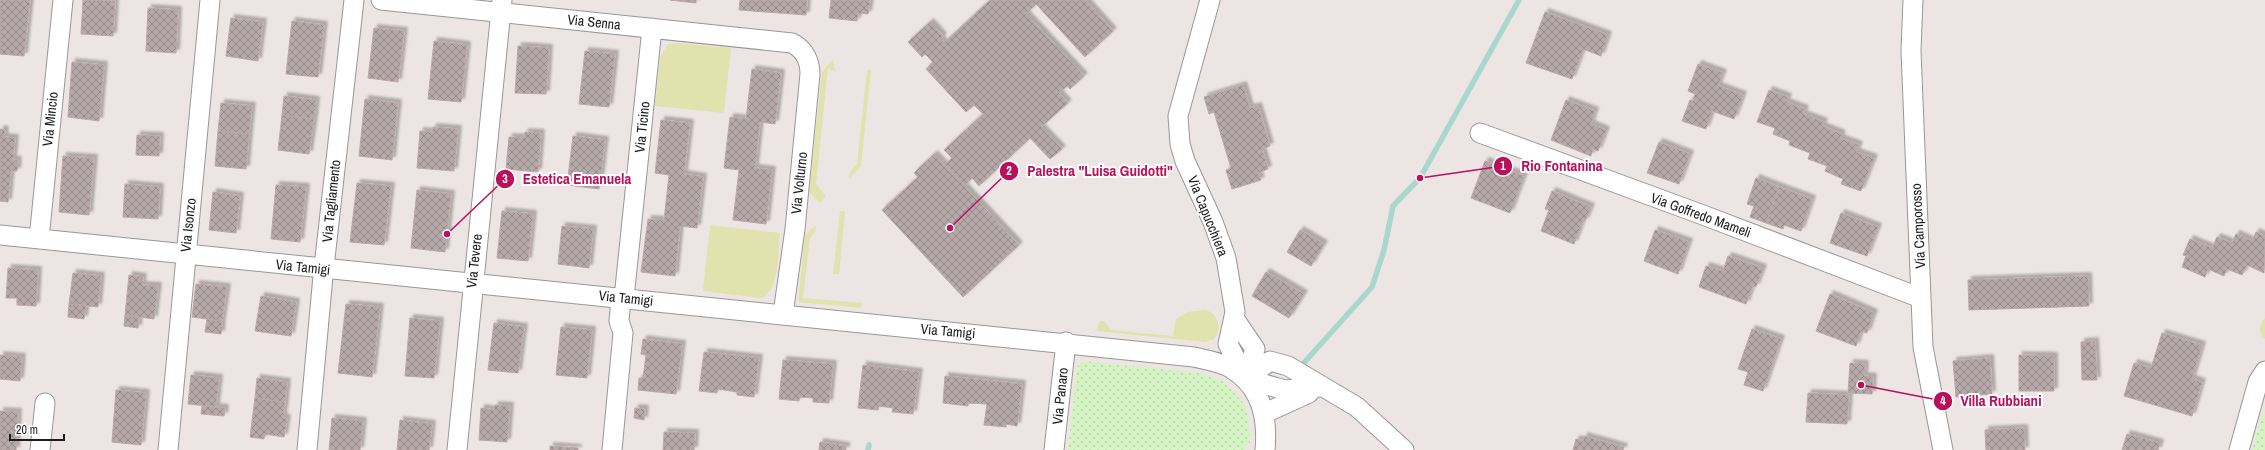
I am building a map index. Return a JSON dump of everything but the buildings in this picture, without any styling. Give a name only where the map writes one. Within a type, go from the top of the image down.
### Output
[{"type":"street","name":"Via Mincio","points":[[39,239],[63,0]]},
{"type":"street","name":"Via Isonzo","points":[[168,450],[185,254],[210,0]]},
{"type":"street","name":"Via Tagliamento","points":[[307,450],[324,269],[354,0]]},
{"type":"street","name":"Via Senna","points":[[382,0],[501,6],[652,28],[792,43],[804,52]]},
{"type":"street","name":"Via Capucchiera","points":[[1210,0],[1179,110],[1180,144],[1185,161],[1213,222],[1226,258],[1234,318],[1228,344],[1246,379],[1260,400],[1265,413],[1265,450]]},
{"type":"street","name":"Via Camporosso","points":[[1913,0],[1912,59],[1917,230],[1923,347],[1943,450]]},
{"type":"street","name":"Via Tevere","points":[[457,450],[472,282],[501,6]]},
{"type":"street","name":"Via Ticino","points":[[612,450],[623,333],[619,321],[652,28]]},
{"type":"street","name":"Via Volturno","points":[[784,314],[795,229],[810,74],[810,67],[804,52]]},
{"type":"street","name":"Via Goffredo Mameli","points":[[1480,133],[1703,215],[1921,298]]},
{"type":"street","name":"Via Tamigi","points":[[0,235],[324,269],[472,282],[1066,342],[1194,357],[1232,368],[1246,379]]},
{"type":"street","name":"Via Panaro","points":[[1054,450],[1066,342]]},
{"type":"street","points":[[2239,450],[2258,382],[2265,371]]},
{"type":"street","points":[[1246,379],[1277,379],[1299,373],[1357,407],[1404,450]]},
{"type":"street","points":[[1246,379],[1285,390],[1321,387]]},
{"type":"street","points":[[1265,413],[1321,387]]},
{"type":"street","points":[[40,450],[45,403]]},
{"type":"green space","points":[[678,43],[731,48],[724,113],[655,106],[660,57],[668,44]]},
{"type":"green space","points":[[833,59],[835,72],[828,68],[816,184],[826,196],[820,203],[809,192],[822,72]]},
{"type":"green space","points":[[867,70],[871,70],[861,166],[849,179],[850,172],[857,164]]},
{"type":"green space","points":[[840,211],[845,211],[839,274],[833,274]]},
{"type":"green space","points":[[710,225],[780,233],[775,280],[767,295],[760,298],[703,291]]},
{"type":"green space","points":[[816,225],[815,232],[810,238],[803,298],[862,303],[861,308],[798,302],[805,235]]},
{"type":"green space","points":[[1205,310],[1213,314],[1219,326],[1217,335],[1214,339],[1205,342],[1096,331],[1100,321],[1104,321],[1111,330],[1173,336],[1176,319],[1187,312]]},
{"type":"green space","points":[[2265,318],[2265,339],[2260,332],[2260,326]]},
{"type":"green space","points":[[1084,361],[1200,373],[1221,380],[1232,389],[1246,407],[1249,421],[1250,443],[1245,445],[1245,450],[1068,450],[1077,367]]},
{"type":"green space","points":[[2265,407],[2265,450],[2252,450]]},
{"type":"waterway","points":[[1302,365],[1372,287],[1384,250],[1393,206],[1420,178],[1519,0]]},
{"type":"waterway","points":[[868,450],[869,445]]},
{"type":"place","name":"Rio Fontanina","points":[[1420,178]]},
{"type":"place","name":"Palestra \"Luisa Guidotti\"","points":[[950,228]]},
{"type":"place","name":"Estetica Emanuela","points":[[447,234]]},
{"type":"place","name":"Villa Rubbiani","points":[[1861,385]]}]
